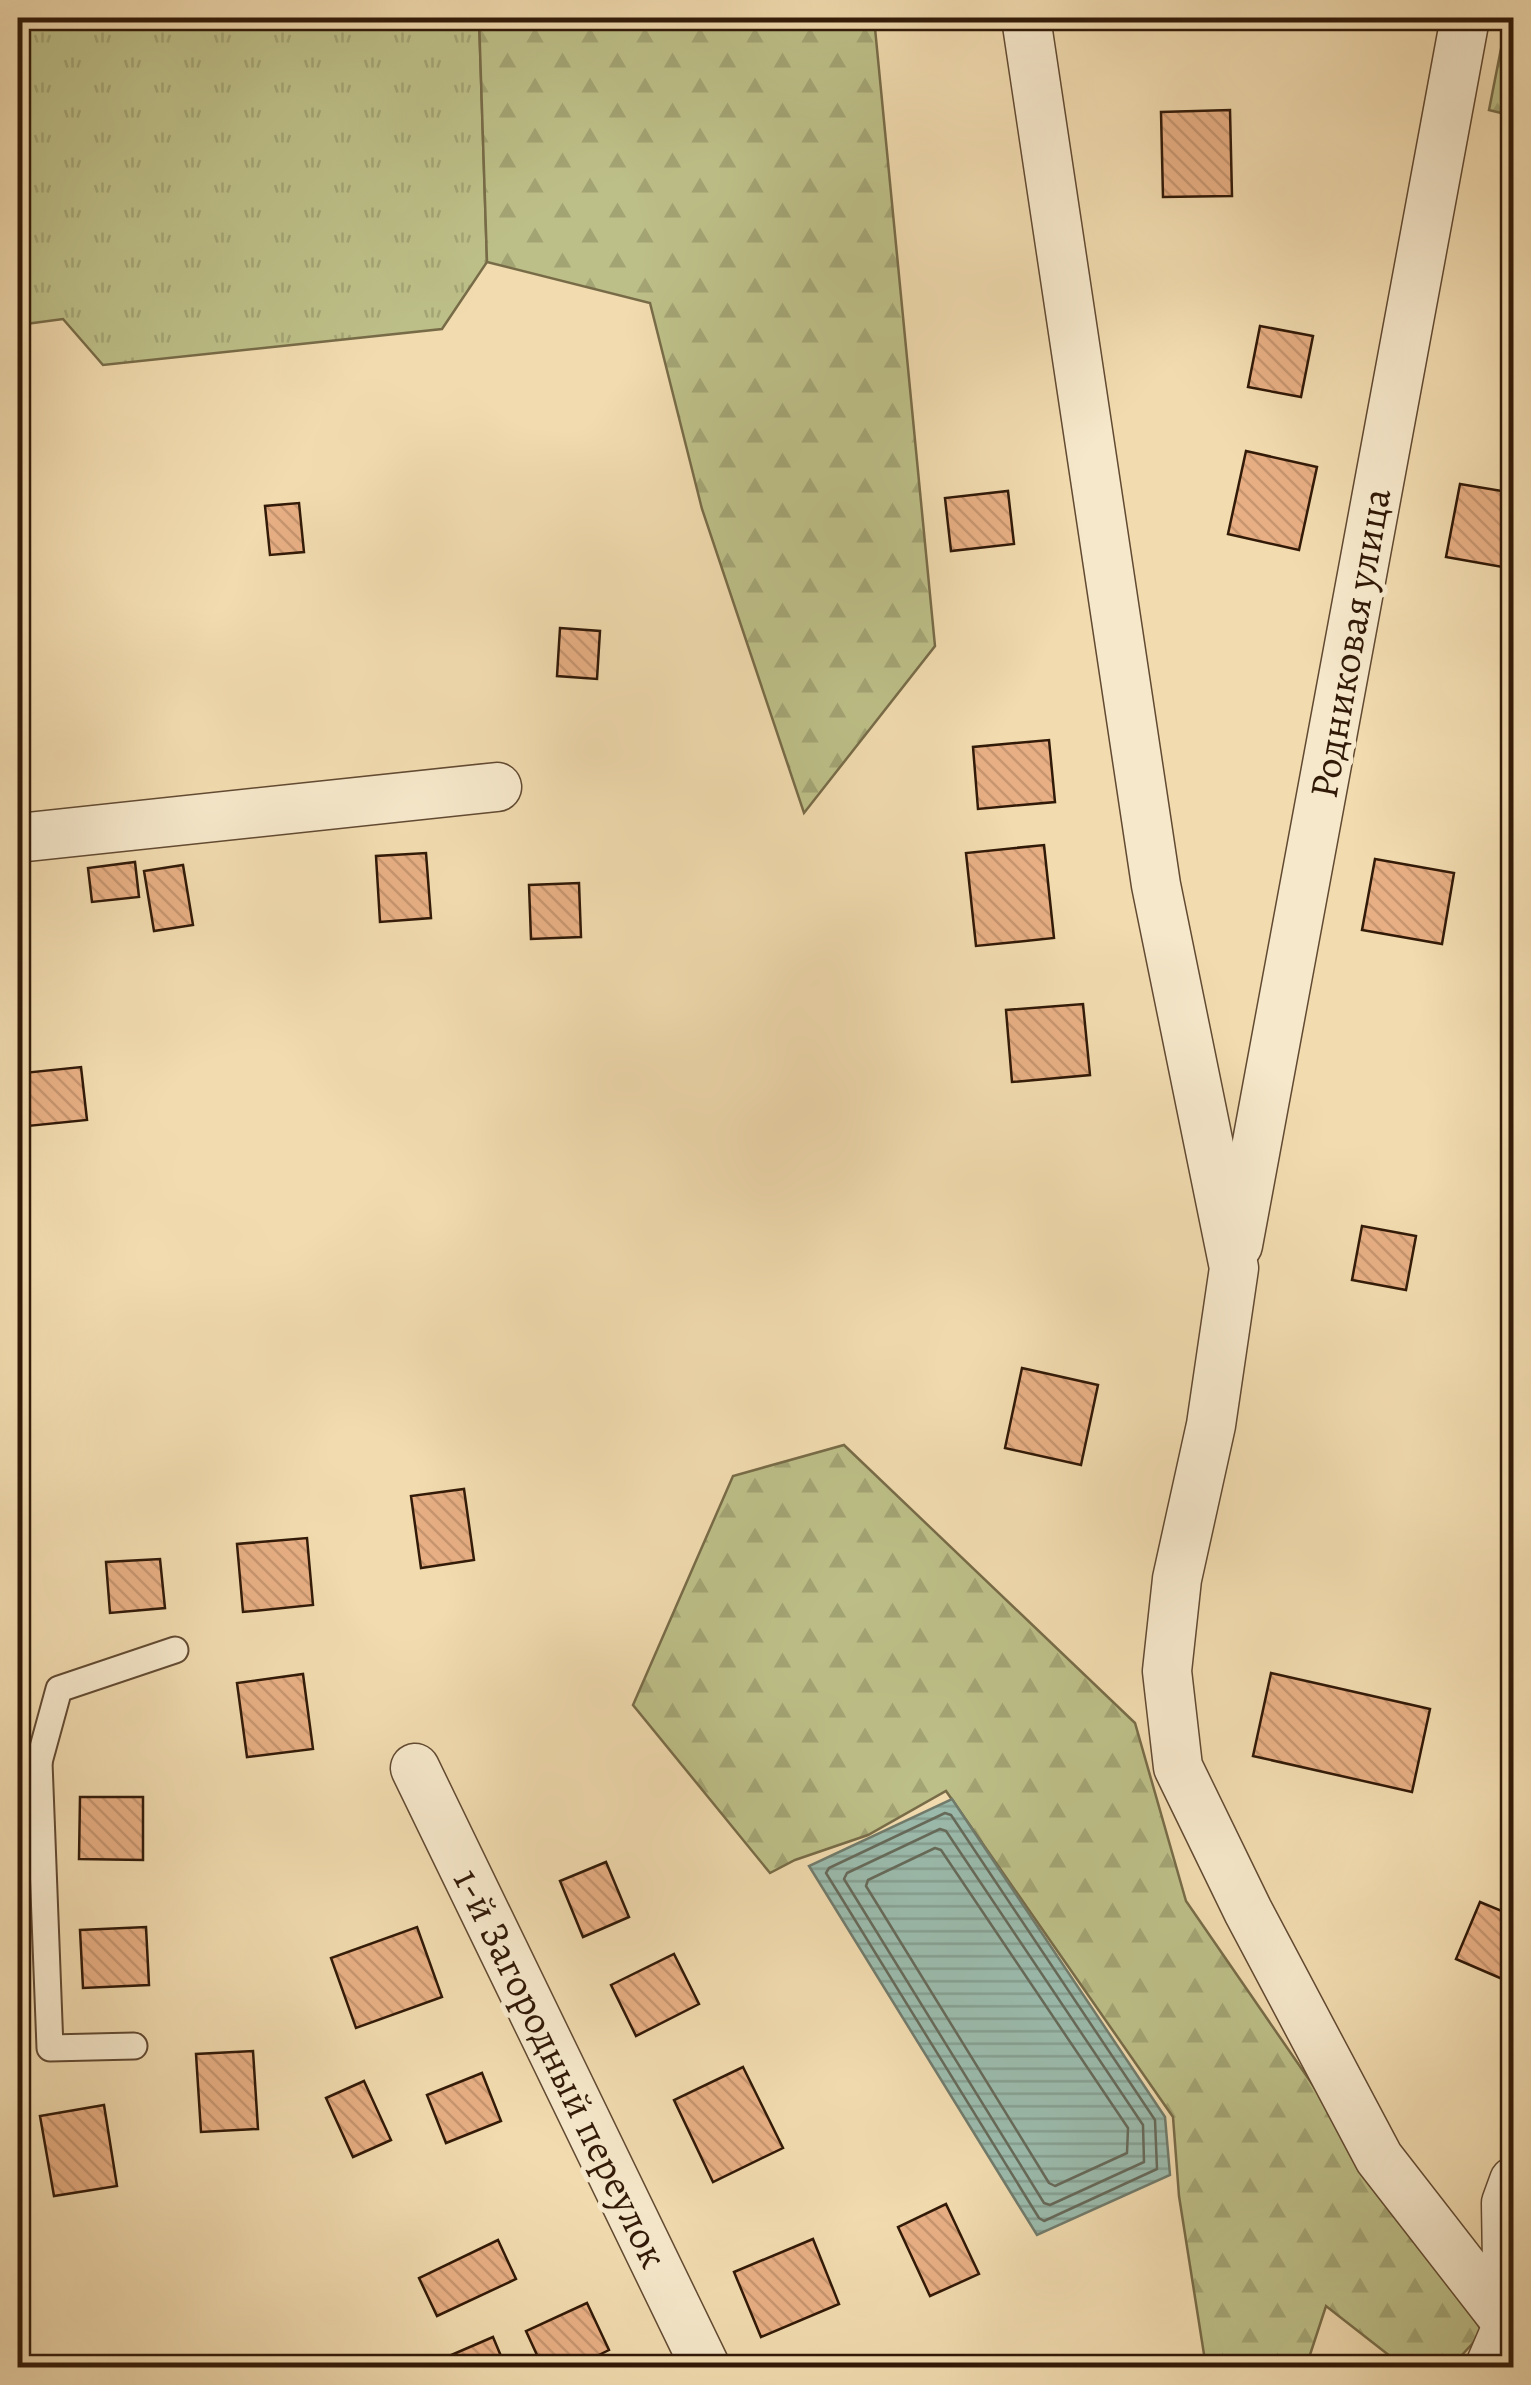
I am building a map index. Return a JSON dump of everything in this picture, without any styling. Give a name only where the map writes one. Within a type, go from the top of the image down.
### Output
[{"type":"street","points":[[1026,18],[1156,885],[1234,1268]]},
{"type":"street","name":"Родниковая улица","points":[[1465,18],[1234,1268],[1211,1424],[1177,1580],[1167,1671],[1178,1767],[1248,1911],[1380,2158],[1508,2324]]},
{"type":"street","points":[[18,838],[497,787]]},
{"type":"street","name":"1-й Загородный переулок","points":[[415,1768],[706,2368]]},
{"type":"street","points":[[1489,2368],[1508,2324],[1506,2202],[1514,2181]]},
{"type":"lane","points":[[134,2046],[50,2048],[28,1763],[59,1689],[175,1650]]},
{"type":"green space","points":[[18,18],[479,18],[487,262],[442,329],[103,365],[63,319],[18,325]]},
{"type":"green space","points":[[479,18],[874,18],[935,646],[804,813],[702,509],[650,303],[487,262]]},
{"type":"green space","points":[[1507,18],[1513,18],[1513,116],[1489,110]]},
{"type":"green space","points":[[844,1445],[1135,1723],[1186,1901],[1483,2332],[1451,2367],[1404,2367],[1326,2306],[1306,2367],[1206,2367],[1179,2196],[1173,2117],[946,1791],[868,1835],[795,1860],[770,1873],[633,1705],[733,1476]]},
{"type":"water","points":[[952,1799],[1165,2117],[1170,2175],[1037,2235],[809,1866]]},
{"type":"building","points":[[1230,110],[1232,196],[1163,197],[1161,112]]},
{"type":"building","points":[[1260,326],[1313,336],[1301,397],[1248,387]]},
{"type":"building","points":[[1246,451],[1317,467],[1299,550],[1228,534]]},
{"type":"building","points":[[1460,484],[1514,493],[1514,569],[1446,557]]},
{"type":"building","points":[[1008,491],[1014,544],[951,551],[945,498]]},
{"type":"building","points":[[299,503],[304,552],[270,555],[265,506]]},
{"type":"building","points":[[560,628],[600,631],[597,679],[557,676]]},
{"type":"building","points":[[1049,740],[1055,802],[978,809],[973,747]]},
{"type":"building","points":[[1044,845],[1054,938],[976,946],[966,853]]},
{"type":"building","points":[[426,853],[431,918],[380,922],[376,856]]},
{"type":"building","points":[[1375,859],[1454,873],[1442,944],[1362,930]]},
{"type":"building","points":[[135,862],[139,897],[92,902],[88,868]]},
{"type":"building","points":[[183,865],[193,925],[154,931],[144,871]]},
{"type":"building","points":[[579,883],[581,937],[531,939],[529,885]]},
{"type":"building","points":[[1083,1004],[1090,1075],[1012,1082],[1006,1010]]},
{"type":"building","points":[[81,1067],[87,1120],[28,1126],[23,1073]]},
{"type":"building","points":[[1362,1226],[1416,1236],[1406,1290],[1352,1280]]},
{"type":"building","points":[[1022,1368],[1098,1385],[1081,1465],[1005,1448]]},
{"type":"building","points":[[464,1489],[474,1560],[421,1568],[411,1496]]},
{"type":"building","points":[[307,1538],[313,1605],[243,1612],[237,1544]]},
{"type":"building","points":[[160,1559],[165,1608],[110,1613],[106,1562]]},
{"type":"building","points":[[1271,1673],[1430,1709],[1412,1792],[1253,1756]]},
{"type":"building","points":[[303,1674],[313,1749],[247,1757],[237,1683]]},
{"type":"building","points":[[80,1797],[143,1797],[143,1860],[79,1859]]},
{"type":"building","points":[[606,1862],[629,1917],[583,1937],[560,1881]]},
{"type":"building","points":[[1480,1902],[1514,1916],[1514,1984],[1456,1959]]},
{"type":"building","points":[[146,1927],[149,1985],[83,1988],[80,1930]]},
{"type":"building","points":[[417,1927],[442,1997],[356,2028],[331,1958]]},
{"type":"building","points":[[674,1954],[699,2004],[636,2036],[611,1985]]},
{"type":"building","points":[[253,2051],[258,2129],[201,2132],[196,2054]]},
{"type":"building","points":[[743,2067],[783,2148],[713,2182],[674,2100]]},
{"type":"building","points":[[482,2073],[501,2121],[446,2143],[427,2095]]},
{"type":"building","points":[[364,2081],[391,2140],[353,2157],[326,2098]]},
{"type":"building","points":[[104,2105],[117,2186],[54,2196],[40,2116]]},
{"type":"building","points":[[946,2204],[979,2274],[930,2296],[898,2227]]},
{"type":"building","points":[[813,2239],[839,2304],[761,2337],[734,2272]]},
{"type":"building","points":[[498,2240],[516,2279],[437,2316],[419,2278]]},
{"type":"building","points":[[587,2303],[609,2350],[572,2368],[543,2368],[526,2331]]},
{"type":"building","points":[[493,2337],[506,2368],[454,2368],[449,2356]]}]
